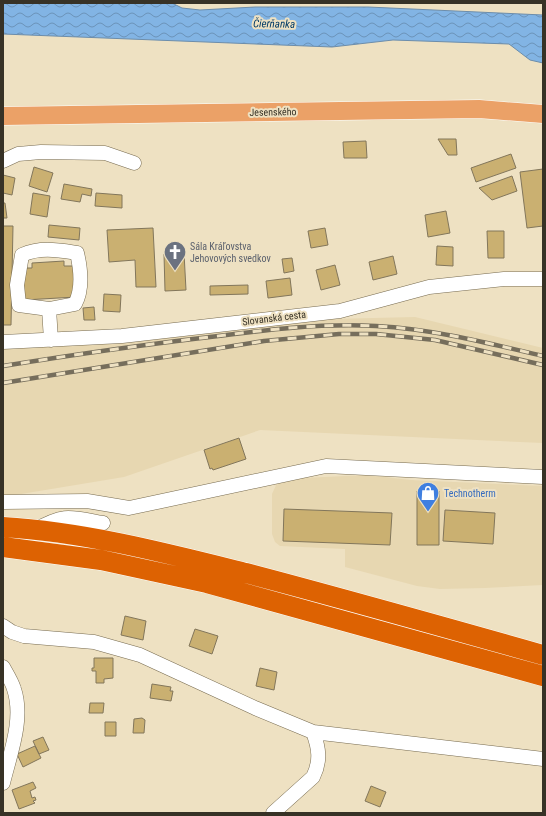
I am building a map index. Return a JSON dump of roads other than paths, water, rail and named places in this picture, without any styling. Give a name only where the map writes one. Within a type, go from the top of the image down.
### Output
[{"type":"highway","points":[[3,527],[35,530],[150,549],[282,582],[543,655]]},
{"type":"highway","points":[[3,547],[100,560],[193,580],[543,676]]},
{"type":"main road","name":"Jesenského","points":[[3,116],[479,110],[543,114]]},
{"type":"street","points":[[3,161],[18,154],[40,152],[105,153],[134,163]]},
{"type":"street","points":[[33,250],[55,250],[77,253],[80,294],[75,304],[49,309],[19,306],[17,285],[22,255],[33,250]]},
{"type":"street","name":"Slovanská cesta","points":[[3,342],[122,336],[340,311],[429,287],[504,279],[543,279]]},
{"type":"street","points":[[49,309],[51,340]]},
{"type":"street","points":[[3,502],[86,501],[129,508],[326,466],[543,477]]},
{"type":"street","points":[[35,530],[64,517],[103,523]]},
{"type":"street","points":[[3,626],[12,632],[24,636],[94,642],[140,655],[255,708],[314,732],[543,760]]},
{"type":"street","points":[[3,667],[14,689],[18,714],[3,783]]},
{"type":"street","points":[[273,813],[313,777],[317,769],[319,754],[314,732]]},
{"type":"water","name":"Čierňanka","points":[[3,3],[172,3],[182,8],[200,10],[255,7],[368,7],[543,15],[543,63],[530,60],[509,44],[393,40],[332,47],[3,34]]},
{"type":"railway","points":[[3,366],[158,343],[231,334],[334,325],[376,326],[439,333],[543,356]]},
{"type":"railway","points":[[3,383],[264,341],[339,334],[376,334],[435,340],[543,365]]},
{"type":"place","name":"Sála Kráľovstva Jehovových svedkov","points":[[175,272]]},
{"type":"place","name":"Technotherm","points":[[428,512]]}]
